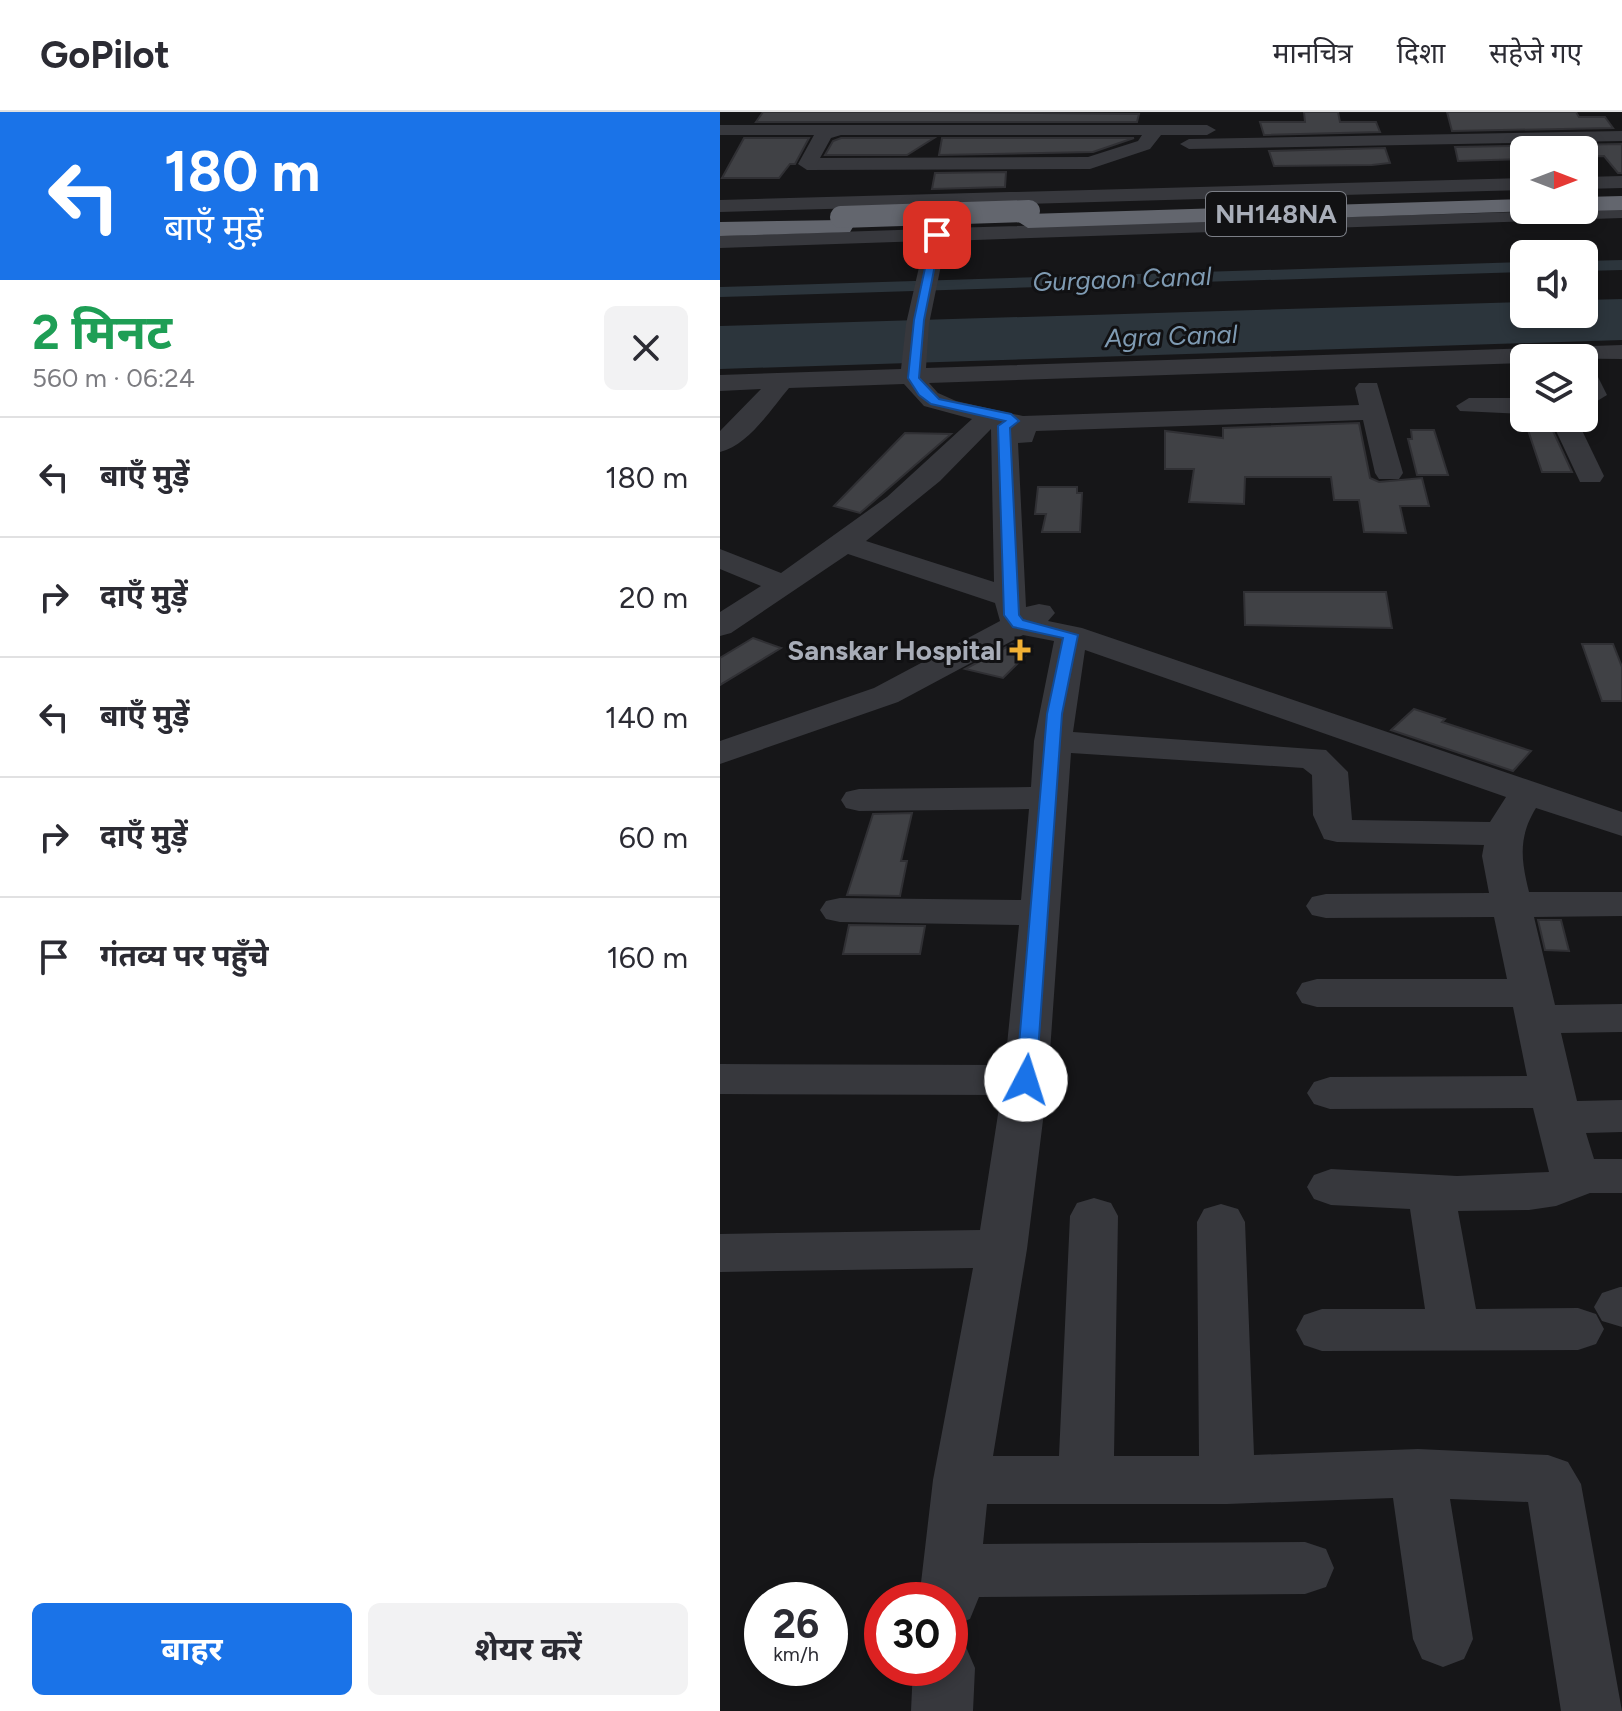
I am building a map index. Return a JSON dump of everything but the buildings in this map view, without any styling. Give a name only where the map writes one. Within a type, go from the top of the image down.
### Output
[{"type":"highway","points":[[1598,194],[1622,193]]},
{"type":"highway","name":"NH148NA","points":[[720,229],[1510,197]]},
{"type":"highway","points":[[1598,204],[1622,203]]},
{"type":"highway","name":"NH148NA","points":[[1029,216],[1510,206]]},
{"type":"highway","name":"NH148NA","points":[[720,219],[841,222]]},
{"type":"street","points":[[720,154],[727,130],[744,112]]},
{"type":"street","points":[[727,130],[845,123],[1156,130],[1214,125],[1183,149],[1511,132],[1622,136]]},
{"type":"street","points":[[845,123],[824,134],[807,164],[1090,163],[1144,145],[1156,130]]},
{"type":"street","points":[[1119,195],[1142,178]]},
{"type":"street","points":[[1598,183],[1622,182]]},
{"type":"street","points":[[720,206],[1510,184]]},
{"type":"street","points":[[945,199],[921,308],[914,373],[923,393],[936,402],[1007,420],[1373,412]]},
{"type":"street","points":[[720,242],[1622,212]]},
{"type":"street","points":[[1598,357],[1622,352]]},
{"type":"street","points":[[1501,357],[1510,376]]},
{"type":"street","points":[[720,383],[914,373],[1510,357]]},
{"type":"street","points":[[1360,362],[1389,473]]},
{"type":"street","points":[[1179,418],[1265,366]]},
{"type":"street","points":[[727,433],[782,381]]},
{"type":"street","points":[[1469,406],[1510,406]]},
{"type":"street","points":[[720,626],[844,543],[1007,420]]},
{"type":"street","points":[[950,1582],[961,1480],[1002,1249],[1026,1080],[1052,741],[1004,426],[1007,420]]},
{"type":"street","points":[[1570,432],[1590,476]]},
{"type":"street","points":[[844,543],[1032,616],[1622,825]]},
{"type":"street","points":[[720,558],[784,585]]},
{"type":"street","points":[[727,742],[886,695],[1032,616]]},
{"type":"street","points":[[1052,741],[1313,758],[1330,772],[1332,815],[1337,831],[1504,834]]},
{"type":"street","points":[[1331,1187],[1431,1192],[1560,1189],[1573,1182],[1575,1176],[1509,904],[1501,856],[1504,834],[1528,792]]},
{"type":"street","points":[[859,800],[1047,798]]},
{"type":"street","points":[[1326,906],[1622,904]]},
{"type":"street","points":[[840,910],[1040,913]]},
{"type":"street","points":[[1317,993],[1533,1006],[1622,1018]]},
{"type":"street","points":[[720,1079],[1026,1080]]},
{"type":"street","points":[[1330,1093],[1556,1104],[1622,1116]]},
{"type":"street","points":[[1575,1176],[1622,1176]]},
{"type":"street","points":[[1431,1192],[1454,1330]]},
{"type":"street","points":[[1086,1480],[1094,1216]]},
{"type":"street","points":[[1221,1222],[1227,1480]]},
{"type":"street","points":[[720,1253],[1002,1249]]},
{"type":"street","points":[[1322,1330],[1454,1330],[1607,1314]]},
{"type":"street","points":[[961,1480],[1227,1480],[1418,1473],[1548,1479],[1552,1482],[1592,1711]]},
{"type":"street","points":[[1418,1473],[1443,1639]]},
{"type":"street","points":[[968,1585],[1305,1568]]},
{"type":"street","points":[[942,1711],[943,1686]]},
{"type":"water","name":"Agra Canal","points":[[1622,299],[1622,340],[720,369],[720,326],[1510,302],[1510,328],[1598,328],[1598,300]]},
{"type":"waterway","name":"Gurgaon Canal","points":[[1598,266],[1622,265]]},
{"type":"waterway","name":"Gurgaon Canal","points":[[720,292],[1510,267]]},
{"type":"place","name":"Sanskar Hospital","points":[[1020,650]]},
{"type":"route","points":[[937,235],[919,320],[914,378],[923,393],[936,402],[1007,417],[1013,421],[1004,426],[1011,615],[1018,624],[1037,625],[1071,635],[1055,714],[1026,1080]]}]
